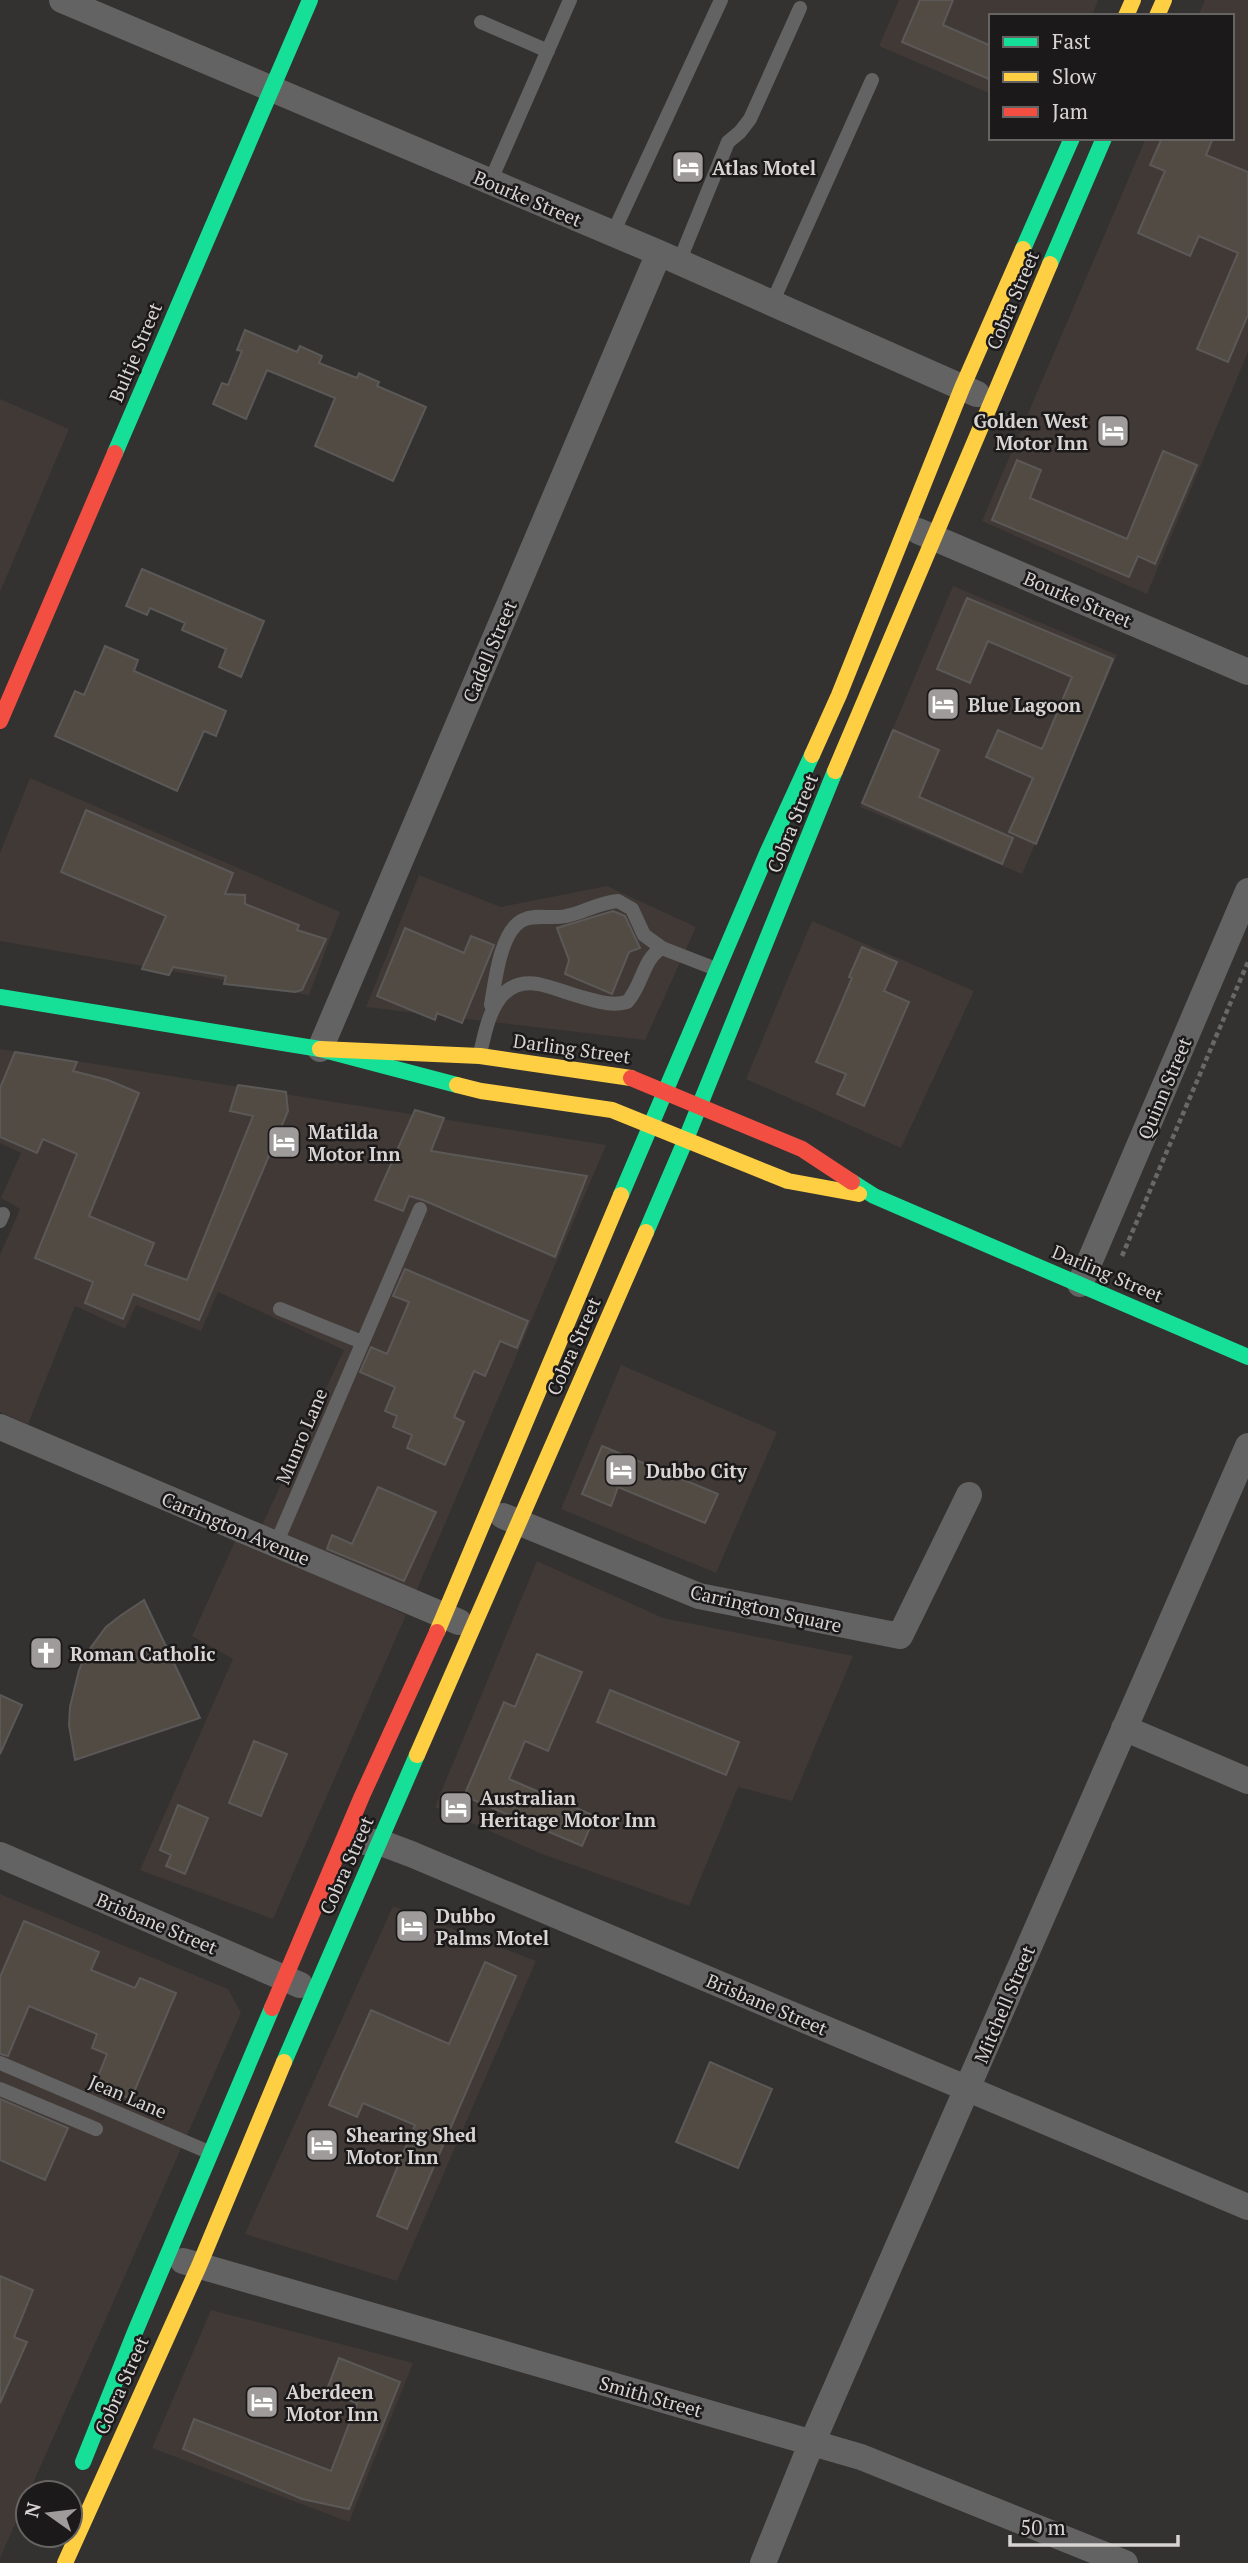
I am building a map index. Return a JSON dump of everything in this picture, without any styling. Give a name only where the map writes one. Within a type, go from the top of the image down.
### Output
[{"type":"main road","name":"Bultje Street","points":[[0,721],[310,0]]},
{"type":"main road","name":"Cobra Street","points":[[66,2562],[199,2266],[227,2159],[285,1978],[375,1766],[444,1616],[650,1125],[839,695],[962,388],[1071,140]]},
{"type":"main road","name":"Cobra Street","points":[[76,2479],[168,2255],[227,2159],[314,1990],[686,1139],[861,708],[1103,140]]},
{"type":"main road","name":"Darling Street","points":[[0,997],[320,1049],[481,1068],[627,1076],[802,1149],[874,1196],[1248,1357]]},
{"type":"main road","name":"Darling Street","points":[[320,1049],[481,1091],[612,1110],[788,1181],[874,1196]]},
{"type":"street","name":"Bourke Street","points":[[62,0],[669,257],[992,400]]},
{"type":"street","name":"Cadell Street","points":[[320,1049],[669,257]]},
{"type":"street","name":"Bourke Street","points":[[907,526],[1248,672]]},
{"type":"street","name":"Quinn Street","points":[[1080,1284],[1248,891]]},
{"type":"street","name":"Carrington Avenue","points":[[0,1427],[472,1628]]},
{"type":"street","name":"Mitchell Street","points":[[763,2563],[813,2442],[1248,1446]]},
{"type":"street","name":"Carrington Square","points":[[489,1510],[699,1596],[900,1636],[969,1495]]},
{"type":"street","points":[[1124,1728],[1248,1781]]},
{"type":"street","points":[[314,1910],[342,1860],[351,1850],[359,1843],[379,1842]]},
{"type":"street","name":"Brisbane Street","points":[[379,1842],[1248,2207]]},
{"type":"street","name":"Brisbane Street","points":[[0,1855],[314,1990]]},
{"type":"street","name":"Smith Street","points":[[168,2255],[861,2457],[1125,2563]]},
{"type":"lane","points":[[490,182],[570,0]]},
{"type":"lane","points":[[613,233],[721,0]]},
{"type":"lane","points":[[669,257],[728,142],[750,119],[800,8]]},
{"type":"lane","points":[[481,22],[548,51]]},
{"type":"lane","points":[[772,303],[872,80]]},
{"type":"lane","points":[[581,1105],[550,1090],[493,1080],[481,1068],[499,962],[507,938],[516,924],[524,920],[561,917],[618,901],[632,909],[644,935],[662,947],[717,970]]},
{"type":"lane","points":[[487,1023],[502,994],[522,984],[537,984],[608,1004],[627,1002],[654,953],[662,947]]},
{"type":"lane","name":"Munro Lane","points":[[276,1544],[419,1209]]},
{"type":"lane","points":[[280,1308],[362,1342]]},
{"type":"lane","name":"Jean Lane","points":[[0,2063],[227,2159]]},
{"type":"lane","points":[[0,2089],[96,2129]]},
{"type":"path","points":[[1122,1256],[1248,962]]},
{"type":"shaded area","points":[[899,0],[1098,0],[1093,14],[989,14],[989,93],[879,46]]},
{"type":"shaded area","points":[[1205,0],[1248,0],[1248,352],[1147,594],[982,521],[1145,140],[1234,140],[1234,14],[1199,14]]},
{"type":"shaded area","points":[[0,399],[69,429],[0,592]]},
{"type":"shaded area","points":[[953,586],[1117,655],[1022,874],[860,807]]},
{"type":"shaded area","points":[[30,778],[340,912],[309,995],[0,941],[0,853]]},
{"type":"shaded area","points":[[419,875],[501,907],[607,886],[696,927],[645,1040],[366,1007]]},
{"type":"shaded area","points":[[812,921],[974,991],[901,1148],[746,1079]]},
{"type":"shaded area","points":[[0,1049],[606,1145],[415,1594],[262,1525],[344,1350],[218,1292],[201,1331],[136,1305],[125,1329],[75,1306],[28,1424],[0,1412],[0,1255],[20,1209],[1,1198],[21,1153],[0,1143]]},
{"type":"shaded area","points":[[621,1365],[777,1432],[716,1573],[561,1509]]},
{"type":"shaded area","points":[[237,1537],[406,1615],[273,1919],[140,1870],[233,1659],[192,1636]]},
{"type":"shaded area","points":[[537,1561],[663,1618],[853,1656],[792,1801],[738,1787],[689,1906],[542,1854],[435,1807]]},
{"type":"shaded area","points":[[0,1894],[228,1989],[241,2013],[35,2479],[14,2479],[14,2526],[0,2558]]},
{"type":"shaded area","points":[[393,1906],[536,1961],[397,2281],[245,2234]]},
{"type":"shaded area","points":[[211,2310],[413,2363],[349,2522],[152,2448]]},
{"type":"building","points":[[920,0],[953,0],[943,25],[989,45],[989,79],[902,42]]},
{"type":"building","points":[[1161,140],[1212,140],[1206,155],[1248,172],[1248,315],[1228,362],[1197,349],[1238,253],[1199,236],[1190,256],[1138,233],[1165,171],[1150,165]]},
{"type":"building","points":[[245,330],[297,352],[300,346],[322,356],[319,363],[357,378],[359,373],[379,382],[377,386],[426,407],[393,481],[315,446],[335,398],[267,370],[246,419],[213,404],[222,383],[228,385],[242,351],[237,350]]},
{"type":"building","points":[[1163,451],[1197,465],[1155,564],[1138,556],[1129,577],[992,520],[1017,460],[1041,470],[1030,498],[1127,539]]},
{"type":"building","points":[[142,569],[264,621],[241,677],[219,667],[226,649],[182,630],[185,623],[150,608],[147,615],[126,606]]},
{"type":"building","points":[[967,598],[1113,659],[1036,844],[1009,832],[1033,778],[986,757],[998,730],[1042,749],[1072,677],[988,641],[970,683],[937,669]]},
{"type":"building","points":[[105,646],[138,660],[134,671],[226,711],[216,736],[204,731],[177,791],[55,736],[75,691],[84,695]]},
{"type":"building","points":[[893,730],[939,750],[919,797],[1013,838],[1002,864],[862,803]]},
{"type":"building","points":[[86,810],[233,873],[225,894],[245,895],[245,904],[299,925],[297,930],[326,939],[302,990],[295,992],[224,984],[226,976],[173,967],[169,975],[142,969],[166,916],[61,872]]},
{"type":"building","points":[[613,911],[625,916],[640,948],[629,952],[612,994],[565,974],[569,960],[557,928]]},
{"type":"building","points":[[405,928],[464,953],[471,936],[494,945],[462,1023],[437,1013],[435,1020],[377,996]]},
{"type":"building","points":[[862,947],[897,962],[884,991],[909,1002],[864,1106],[837,1094],[846,1074],[816,1062],[852,978],[849,977]]},
{"type":"building","points":[[15,1052],[77,1062],[73,1071],[108,1080],[139,1093],[89,1216],[154,1243],[145,1265],[187,1280],[253,1116],[230,1111],[238,1085],[286,1092],[288,1111],[199,1320],[133,1294],[123,1319],[85,1303],[93,1282],[35,1258],[77,1154],[43,1139],[37,1153],[0,1137],[0,1088]]},
{"type":"building","points":[[415,1110],[444,1118],[431,1151],[587,1176],[555,1257],[423,1200],[409,1196],[403,1211],[375,1200]]},
{"type":"building","points":[[405,1269],[528,1321],[517,1348],[500,1341],[485,1376],[474,1371],[454,1417],[464,1422],[445,1465],[407,1448],[412,1435],[393,1427],[397,1416],[385,1411],[395,1387],[360,1372],[371,1347],[387,1354],[409,1302],[393,1296]]},
{"type":"building","points":[[602,1446],[718,1494],[705,1523],[618,1487],[611,1506],[582,1494]]},
{"type":"building","points":[[378,1487],[436,1512],[404,1581],[327,1549],[332,1535],[352,1544]]},
{"type":"building","points":[[144,1600],[200,1718],[75,1760],[69,1725],[70,1707],[79,1670],[86,1654],[106,1627]]},
{"type":"building","points":[[537,1654],[582,1672],[548,1751],[525,1741],[509,1779],[595,1816],[582,1846],[464,1796],[504,1702],[515,1707]]},
{"type":"building","points":[[610,1690],[739,1742],[726,1775],[597,1722]]},
{"type":"building","points":[[0,1695],[22,1705],[0,1754]]},
{"type":"building","points":[[254,1741],[287,1754],[261,1816],[229,1803]]},
{"type":"building","points":[[178,1805],[208,1818],[185,1874],[166,1866],[171,1855],[160,1850]]},
{"type":"building","points":[[24,1921],[99,1952],[91,1970],[135,1988],[140,1978],[176,1993],[131,2099],[95,2084],[107,2054],[92,2048],[97,2034],[29,2006],[8,2056],[0,2054],[0,1977]]},
{"type":"building","points":[[485,1962],[516,1976],[407,2229],[377,2216],[415,2125],[363,2103],[357,2117],[329,2105],[371,2010],[449,2044]]},
{"type":"building","points":[[710,2062],[772,2089],[738,2168],[676,2142]]},
{"type":"building","points":[[0,2099],[68,2128],[45,2180],[0,2160]]},
{"type":"building","points":[[0,2276],[33,2290],[14,2337],[27,2342],[0,2403]]},
{"type":"building","points":[[339,2358],[400,2382],[349,2509],[302,2499],[183,2449],[194,2419],[331,2471],[357,2403],[326,2392]]},
{"type":"traffic: fast","points":[[115,453],[310,0]]},
{"type":"traffic: fast","points":[[1023,249],[1071,140]]},
{"type":"traffic: fast","points":[[1050,264],[1103,140]]},
{"type":"traffic: fast","points":[[621,1195],[768,851],[812,755]]},
{"type":"traffic: fast","points":[[646,1232],[835,771]]},
{"type":"traffic: fast","points":[[0,997],[320,1049],[457,1085]]},
{"type":"traffic: fast","points":[[852,1182],[874,1196],[1248,1357]]},
{"type":"traffic: fast","points":[[284,2062],[417,1755]]},
{"type":"traffic: fast","points":[[83,2462],[272,2008]]},
{"type":"traffic: slow","points":[[1127,14],[1133,0]]},
{"type":"traffic: slow","points":[[1158,14],[1164,0]]},
{"type":"traffic: slow","points":[[812,755],[839,695],[962,388],[1023,249]]},
{"type":"traffic: slow","points":[[835,771],[1050,264]]},
{"type":"traffic: slow","points":[[320,1049],[480,1056],[631,1078]]},
{"type":"traffic: slow","points":[[457,1085],[481,1091],[612,1110],[788,1181],[859,1194]]},
{"type":"traffic: slow","points":[[437,1632],[621,1195]]},
{"type":"traffic: slow","points":[[417,1755],[646,1232]]},
{"type":"traffic: slow","points":[[65,2563],[199,2266],[284,2062]]},
{"type":"traffic: jam","points":[[0,721],[115,453]]},
{"type":"traffic: jam","points":[[631,1078],[802,1149],[852,1182]]},
{"type":"traffic: jam","points":[[272,2008],[362,1796],[437,1632]]},
{"type":"place","name":"Atlas Motel","points":[[688,167]]},
{"type":"place","name":"Golden West Motor Inn","points":[[1113,431]]},
{"type":"place","name":"Blue Lagoon","points":[[943,704]]},
{"type":"place","name":"Matilda Motor Inn","points":[[284,1142]]},
{"type":"place","name":"Dubbo City","points":[[621,1470]]},
{"type":"place","name":"Roman Catholic","points":[[46,1653]]},
{"type":"place","name":"Australian Heritage Motor Inn","points":[[456,1808]]},
{"type":"place","name":"Dubbo Palms Motel","points":[[412,1926]]},
{"type":"place","name":"Shearing Shed Motor Inn","points":[[322,2145]]},
{"type":"place","name":"Aberdeen Motor Inn","points":[[262,2402]]}]
